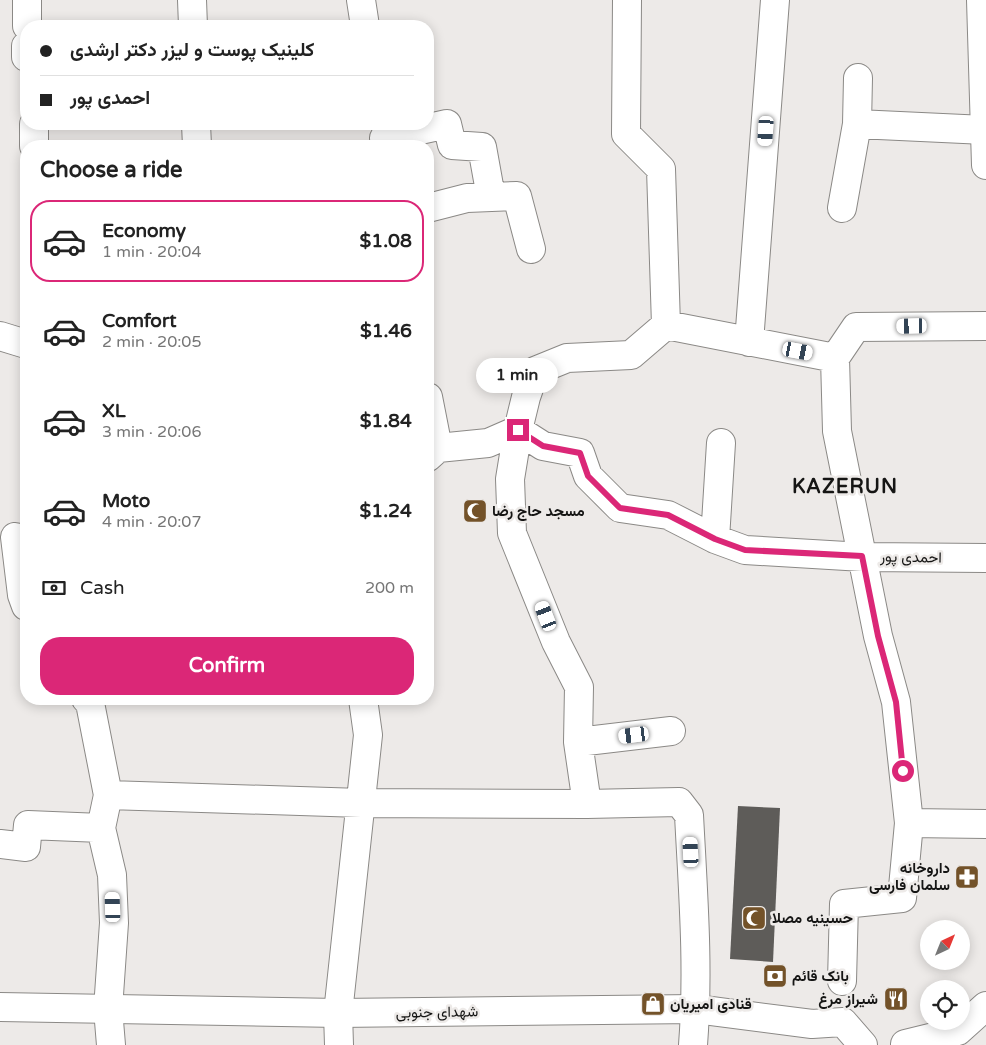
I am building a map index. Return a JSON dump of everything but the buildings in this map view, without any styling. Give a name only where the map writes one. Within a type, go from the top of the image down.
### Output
[{"type":"street","points":[[27,0],[27,20]]},
{"type":"street","points":[[192,0],[193,20]]},
{"type":"street","points":[[361,0],[364,20]]},
{"type":"street","points":[[627,0],[626,134],[661,169],[666,325]]},
{"type":"street","points":[[750,342],[775,0]]},
{"type":"street","points":[[981,0],[986,165]]},
{"type":"street","points":[[842,208],[857,124],[858,78]]},
{"type":"street","points":[[434,126],[447,124],[452,144],[482,147],[491,197]]},
{"type":"street","points":[[857,124],[985,130]]},
{"type":"street","points":[[384,136],[416,130]]},
{"type":"street","points":[[434,206],[467,198],[517,196],[531,249]]},
{"type":"street","points":[[666,325],[835,358]]},
{"type":"street","points":[[587,804],[578,742],[579,687],[556,642],[512,533],[510,479],[518,430],[535,371],[567,358],[632,355],[666,325]]},
{"type":"street","points":[[842,981],[844,904],[902,898],[909,823],[896,702],[878,636],[837,431],[835,358],[856,327],[986,326]]},
{"type":"street","points":[[0,336],[20,342]]},
{"type":"street","points":[[434,452],[488,443],[518,430]]},
{"type":"street","name":"احمدی پور","points":[[518,430],[543,446],[580,453],[588,476],[620,508],[668,515],[715,539],[745,550],[862,556],[986,558]]},
{"type":"street","points":[[715,539],[721,443]]},
{"type":"street","points":[[14,538],[20,581]]},
{"type":"street","points":[[90,705],[108,795],[102,828],[112,875],[114,923],[108,1009],[111,1045]]},
{"type":"street","points":[[338,1045],[338,1013],[368,735],[364,705]]},
{"type":"street","points":[[578,742],[671,731]]},
{"type":"street","points":[[108,795],[361,803],[587,804],[679,802],[689,815],[695,944],[696,1009],[693,1045]]},
{"type":"street","points":[[909,823],[986,824]]},
{"type":"street","points":[[0,844],[26,847],[28,825],[102,828]]},
{"type":"street","points":[[879,1045],[884,1043],[906,1045],[958,1031],[986,1006]]},
{"type":"street","name":"شهدای جنوبی","points":[[0,1007],[338,1013],[696,1009],[812,1024],[843,1022],[863,1045]]},
{"type":"place","name":"مسجد حاج رضا","points":[[475,511]]},
{"type":"place","name":"داروخانه سلمان فارسی","points":[[967,877]]},
{"type":"place","name":"حسینیه مصلا","points":[[754,918]]},
{"type":"place","name":"بانک قائم","points":[[775,976]]},
{"type":"place","name":"شیراز مرغ","points":[[896,999]]},
{"type":"place","name":"قنادی امیریان","points":[[653,1004]]},
{"type":"district","name":"KAZERUN","points":[[845,486]]},
{"type":"route","points":[[518,430],[543,446],[580,453],[588,476],[620,508],[668,515],[715,539],[745,550],[862,556],[878,636],[896,702],[903,771]]}]
